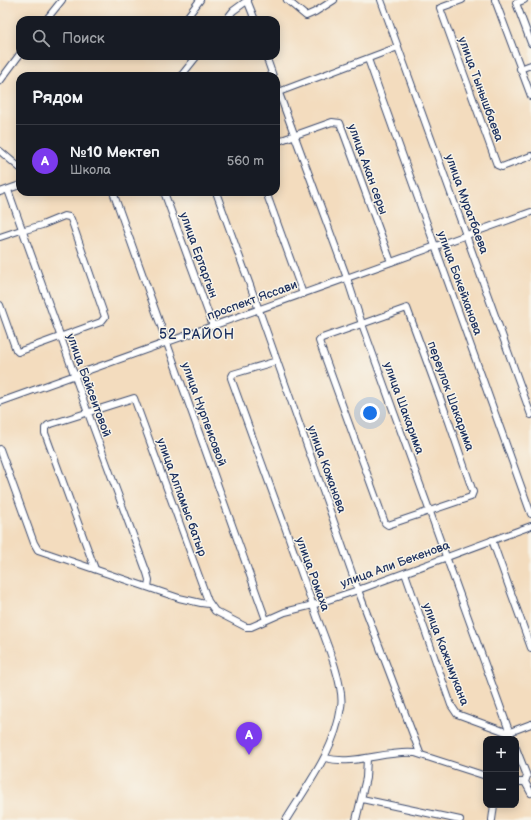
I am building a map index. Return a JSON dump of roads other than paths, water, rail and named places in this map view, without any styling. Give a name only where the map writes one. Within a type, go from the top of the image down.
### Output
[{"type":"street","points":[[49,16],[62,0]]},
{"type":"street","points":[[188,16],[200,0]]},
{"type":"street","points":[[229,16],[232,11],[248,0],[254,16]]},
{"type":"street","points":[[287,0],[306,16],[309,16],[334,0]]},
{"type":"street","name":"улица Муратбаева","points":[[381,0],[531,415]]},
{"type":"street","name":"улица Тынышбаева","points":[[462,0],[440,8],[497,165],[502,167],[531,156]]},
{"type":"street","points":[[495,0],[531,96]]},
{"type":"street","points":[[524,0],[516,3],[531,43]]},
{"type":"street","points":[[280,92],[398,47]]},
{"type":"street","points":[[0,81],[16,59]]},
{"type":"street","name":"улица Бокейханова","points":[[368,59],[531,514]]},
{"type":"street","points":[[185,72],[194,60]]},
{"type":"street","points":[[267,60],[272,72]]},
{"type":"street","points":[[520,69],[531,65]]},
{"type":"street","name":"улица Шакарима","points":[[280,98],[347,278],[362,324],[511,736]]},
{"type":"street","name":"улица Акан серы","points":[[280,141],[332,122],[338,122],[341,124],[391,262]]},
{"type":"street","points":[[0,151],[16,165]]},
{"type":"street","points":[[0,192],[16,187]]},
{"type":"street","name":"улица Байсеитовой","points":[[8,190],[60,337],[147,573],[149,580],[148,587]]},
{"type":"street","name":"улица Нурпеисовой","points":[[114,196],[266,620]]},
{"type":"street","name":"улица Ертаргын","points":[[165,196],[213,326]]},
{"type":"street","name":"улица Кожанова","points":[[217,196],[358,590],[420,754]]},
{"type":"street","points":[[267,196],[303,294]]},
{"type":"street","name":"проспект Яссави","points":[[0,402],[531,212]]},
{"type":"street","points":[[0,237],[42,225],[64,216],[69,217],[105,318],[101,322],[17,351],[0,305]]},
{"type":"street","name":"переулок Шакарима","points":[[362,324],[407,308],[447,415],[473,492],[471,497],[430,511]]},
{"type":"street","points":[[362,324],[322,338],[319,341],[382,516],[385,524],[388,525],[430,511]]},
{"type":"street","name":"улица Ромаха","points":[[277,361],[233,374],[231,378],[313,605],[342,696],[342,706],[331,744],[286,820]]},
{"type":"street","name":"улица Алпамыс батыр","points":[[88,413],[134,398],[209,604]]},
{"type":"street","points":[[88,413],[46,425],[45,430],[95,569]]},
{"type":"street","points":[[0,449],[35,546],[38,550],[179,598],[209,604]]},
{"type":"street","name":"улица Али Бекенова","points":[[209,604],[215,611],[246,627],[250,627],[295,609],[313,605],[358,590],[531,526]]},
{"type":"street","points":[[492,540],[531,648]]},
{"type":"street","name":"улица Кажымукана","points":[[404,573],[453,710],[457,714],[501,731],[510,732]]},
{"type":"street","points":[[510,732],[531,724]]},
{"type":"street","points":[[324,758],[339,761],[403,752],[420,754],[483,775]]},
{"type":"street","points":[[519,755],[528,777],[531,793]]},
{"type":"street","points":[[356,820],[366,778],[367,758]]},
{"type":"street","points":[[362,799],[460,820]]},
{"type":"street","points":[[492,820],[494,808]]},
{"type":"place","name":"№10 Мектеп","points":[[249,755]]},
{"type":"district","name":"52 РАЙОН","points":[[197,334]]}]
